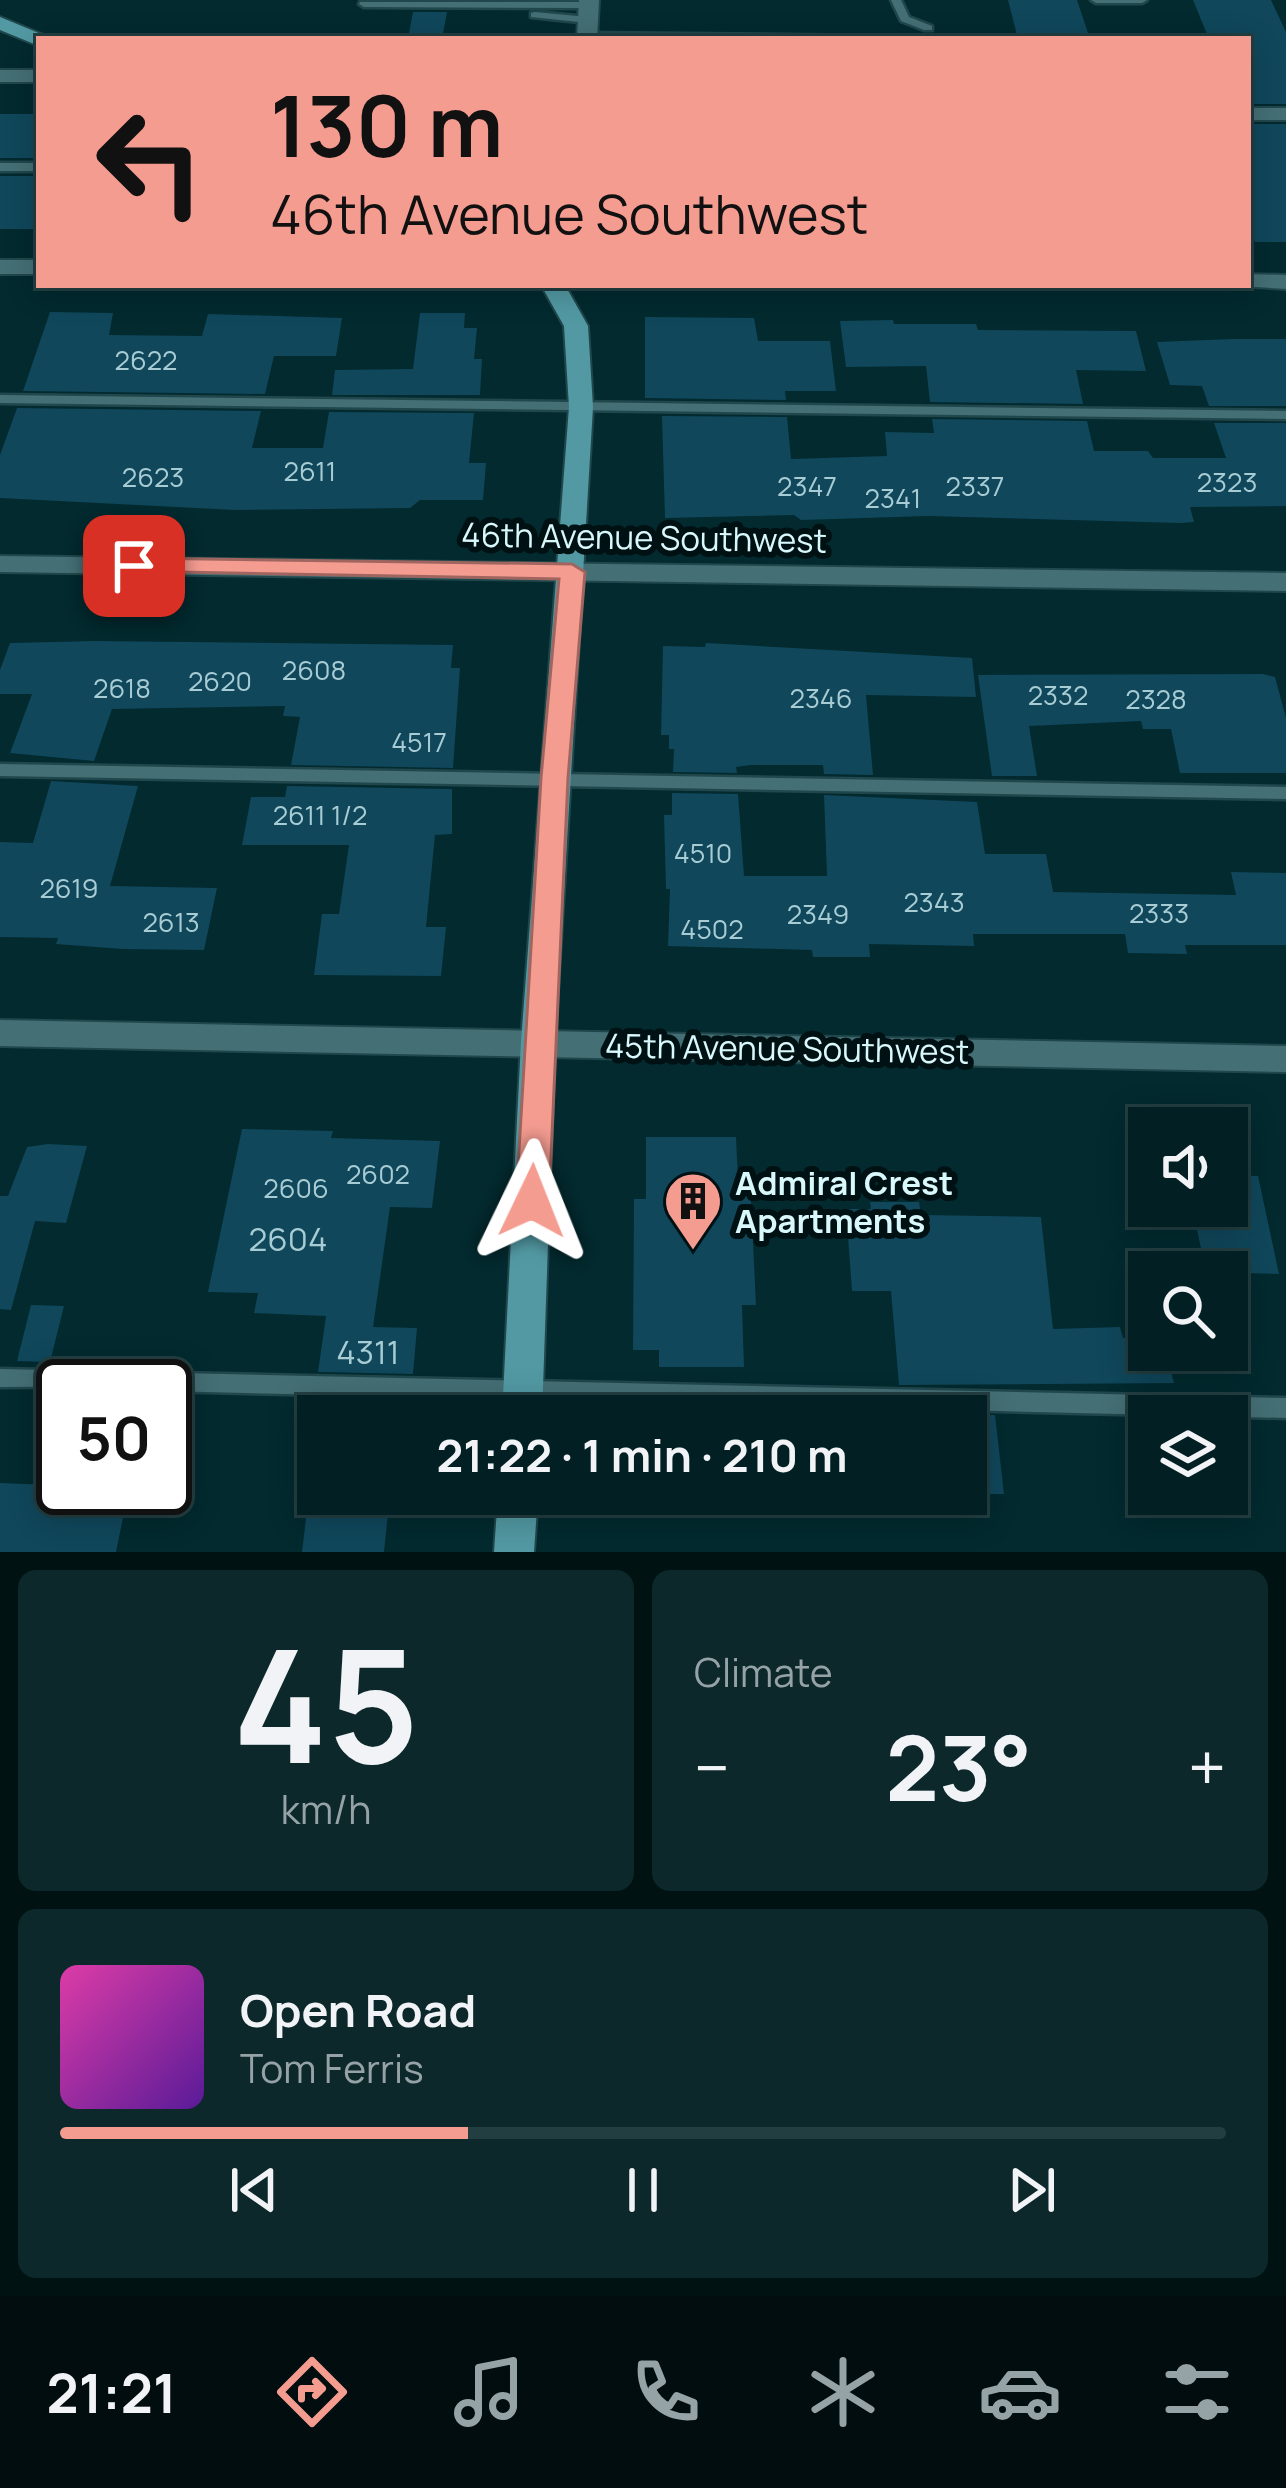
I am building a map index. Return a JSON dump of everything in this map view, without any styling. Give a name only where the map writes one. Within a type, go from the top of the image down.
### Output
[{"type":"main road","points":[[0,23],[36,39]]},
{"type":"main road","points":[[522,1395],[538,1042],[581,407],[576,326],[555,288]]},
{"type":"main road","points":[[514,1552],[517,1515]]},
{"type":"street","points":[[0,76],[36,76]]},
{"type":"street","points":[[1251,114],[1286,114]]},
{"type":"street","points":[[0,266],[36,267]]},
{"type":"street","points":[[1251,281],[1286,282]]},
{"type":"street","name":"46th Avenue Southwest","points":[[0,564],[1286,583]]},
{"type":"street","name":"45th Avenue Southwest","points":[[0,1033],[1286,1059]]},
{"type":"lane","points":[[896,0],[905,20],[928,28]]},
{"type":"lane","points":[[1096,0],[1142,0]]},
{"type":"lane","points":[[364,4],[827,36]]},
{"type":"lane","points":[[395,14],[526,14],[588,20]]},
{"type":"lane","points":[[0,167],[36,167]]},
{"type":"lane","points":[[0,399],[1286,415]]},
{"type":"lane","points":[[0,770],[1286,793]]},
{"type":"lane","points":[[0,1378],[341,1395]]},
{"type":"lane","points":[[987,1406],[1286,1408]]},
{"type":"building","points":[[1008,0],[1077,0],[1089,36],[1017,36]]},
{"type":"building","points":[[1193,0],[1271,0],[1286,32],[1286,104],[1251,104],[1251,36],[1208,36]]},
{"type":"building","points":[[413,12],[447,12],[443,36],[409,36]]},
{"type":"building","points":[[0,114],[36,114],[36,158],[0,158]]},
{"type":"building","points":[[1251,124],[1286,124],[1286,242],[1255,242],[1251,232]]},
{"type":"building","points":[[0,176],[36,176],[36,229],[0,229]]},
{"type":"building","points":[[50,312],[113,313],[109,335],[202,336],[208,314],[342,318],[336,356],[274,356],[265,394],[23,391]]},
{"type":"building","points":[[420,313],[465,313],[464,328],[477,328],[474,359],[482,359],[480,395],[332,395],[335,370],[413,369]]},
{"type":"building","points":[[645,317],[754,318],[758,341],[830,341],[836,391],[785,391],[786,400],[645,398]]},
{"type":"building","points":[[893,320],[894,324],[976,324],[978,330],[1136,331],[1146,371],[1076,370],[1083,404],[930,402],[926,366],[846,367],[840,321]]},
{"type":"building","points":[[1286,339],[1286,406],[1209,406],[1202,386],[1170,385],[1157,342]]},
{"type":"building","points":[[17,408],[261,411],[252,448],[323,448],[329,412],[474,413],[469,463],[486,463],[483,500],[420,500],[410,508],[235,510],[0,498],[0,455]]},
{"type":"building","points":[[662,416],[787,417],[791,459],[887,456],[885,432],[934,433],[932,419],[1087,421],[1094,451],[1148,451],[1153,458],[1226,458],[1214,423],[1286,423],[1286,506],[1190,507],[1194,522],[1180,523],[928,516],[665,518]]},
{"type":"building","points":[[10,643],[453,645],[451,668],[460,668],[453,768],[291,765],[300,717],[283,716],[285,706],[112,709],[94,761],[10,753],[32,694],[0,694],[0,670]]},
{"type":"building","points":[[706,643],[972,658],[976,697],[866,695],[873,775],[824,774],[823,765],[750,765],[736,767],[737,773],[673,772],[674,749],[669,749],[669,735],[661,735],[663,646],[705,647]]},
{"type":"building","points":[[978,675],[1275,677],[1286,718],[1286,773],[1180,773],[1171,729],[1143,729],[1141,721],[1029,726],[1037,776],[992,776]]},
{"type":"building","points":[[51,781],[138,786],[110,886],[217,888],[204,950],[123,949],[56,944],[58,938],[0,937],[0,842],[33,843]]},
{"type":"building","points":[[287,786],[452,789],[452,834],[435,835],[426,927],[446,927],[441,976],[314,975],[322,914],[339,914],[349,845],[242,845],[251,797],[285,797]]},
{"type":"building","points":[[672,793],[738,794],[744,876],[827,876],[824,795],[977,802],[985,854],[1046,854],[1053,892],[1236,895],[1231,872],[1286,873],[1286,945],[1185,945],[1187,954],[1128,953],[1125,934],[973,934],[974,946],[869,944],[870,957],[813,957],[812,950],[668,946],[670,889],[666,889],[664,815],[672,815]]},
{"type":"building","points":[[242,1129],[440,1141],[432,1208],[390,1207],[373,1327],[417,1328],[413,1374],[318,1372],[326,1316],[254,1313],[258,1293],[208,1292]]},
{"type":"building","name":"Admiral Crest Apartments","points":[[646,1137],[736,1137],[738,1180],[750,1180],[756,1305],[742,1305],[744,1367],[659,1367],[659,1350],[633,1350],[634,1199],[646,1199]]},
{"type":"building","points":[[87,1146],[66,1223],[35,1221],[11,1310],[0,1309],[0,1196],[8,1196],[27,1147]]},
{"type":"building","points":[[1248,1176],[1258,1176],[1279,1274],[1248,1273],[1248,1251],[1202,1251],[1196,1227],[1248,1227]]},
{"type":"building","points":[[870,1202],[919,1202],[921,1215],[1041,1217],[1053,1329],[1120,1327],[1123,1338],[1128,1338],[1128,1371],[1171,1371],[1174,1383],[899,1385],[891,1291],[852,1291],[846,1209],[871,1209]]},
{"type":"building","points":[[31,1305],[64,1306],[51,1359],[17,1361]]},
{"type":"building","points":[[987,1415],[995,1415],[1004,1494],[987,1494]]},
{"type":"building","points":[[0,1483],[36,1484],[36,1515],[124,1515],[116,1552],[0,1552]]},
{"type":"building","points":[[306,1515],[388,1515],[384,1552],[302,1552]]},
{"type":"place","name":"Admiral Crest Apartments","points":[[693,1252]]},
{"type":"route","points":[[134,566],[572,572],[538,1042],[532,1201]]}]
